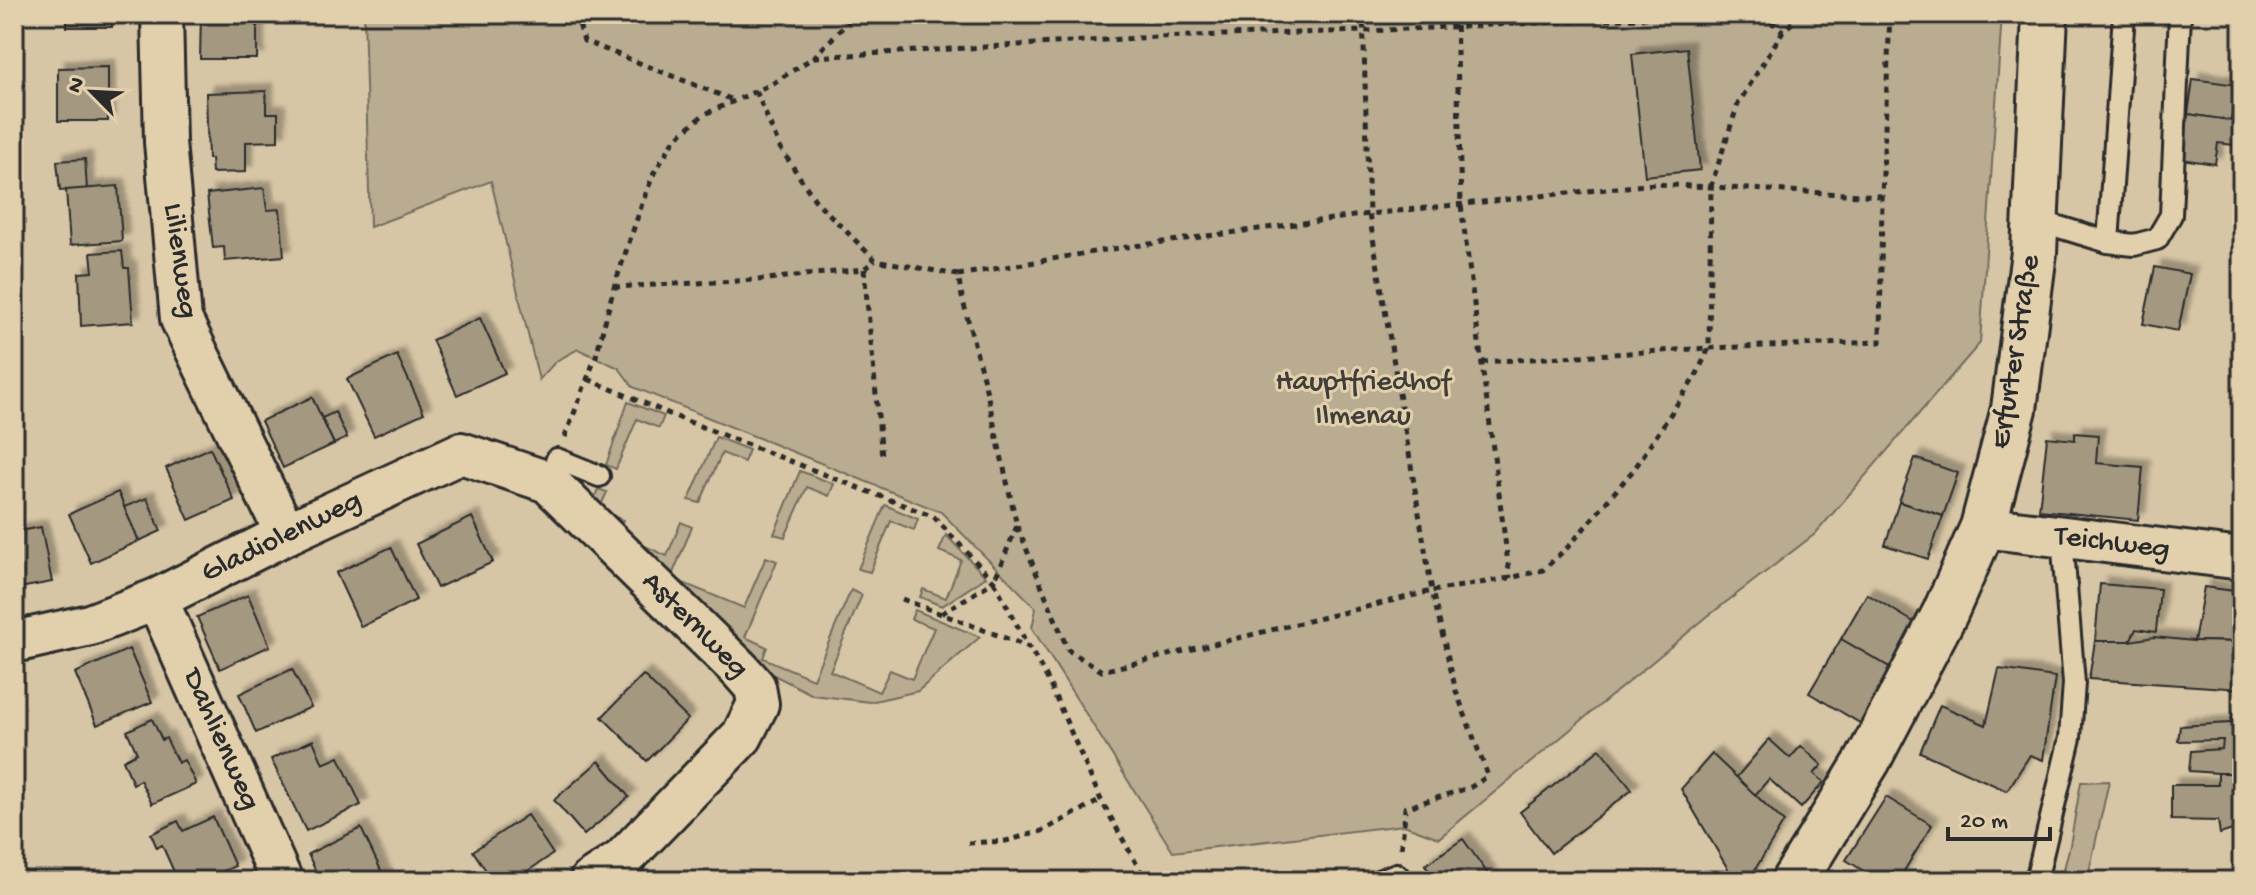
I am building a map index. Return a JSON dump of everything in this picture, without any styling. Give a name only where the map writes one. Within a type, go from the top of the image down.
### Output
[{"type":"main road","name":"Erfurter Straße","points":[[1794,881],[1868,760],[1945,613],[1983,527],[2014,409],[2034,252],[2045,14]]},
{"type":"street","name":"Lilienweg","points":[[162,14],[165,142],[181,319],[286,534]]},
{"type":"street","name":"Gladiolenweg","points":[[14,642],[90,625],[157,599],[286,534],[461,453],[552,471]]},
{"type":"street","name":"Asternweg","points":[[552,471],[740,670],[755,687],[758,704],[742,736],[622,860],[590,881]]},
{"type":"street","name":"Teichweg","points":[[1983,527],[2242,559]]},
{"type":"street","name":"Dahlienweg","points":[[157,599],[282,881]]},
{"type":"lane","points":[[2108,242],[2124,14]]},
{"type":"lane","points":[[2036,220],[2108,242],[2134,245],[2157,239],[2171,215],[2180,14]]},
{"type":"lane","points":[[552,471],[599,476]]},
{"type":"lane","points":[[2036,881],[2070,738],[2074,683],[2062,538]]},
{"type":"lane","points":[[1378,881],[1396,874],[1404,881]]},
{"type":"path","points":[[576,14],[584,41],[733,101]]},
{"type":"path","points":[[552,471],[596,356],[614,287],[643,201],[654,173],[675,139],[703,115],[772,84],[814,57],[852,14]]},
{"type":"path","points":[[1363,14],[1369,214],[1432,591],[1456,691],[1488,776],[1471,787],[1405,808],[1404,825]]},
{"type":"path","points":[[1456,14],[1461,205],[1510,578]]},
{"type":"path","points":[[814,57],[1156,37],[1365,31],[1727,14]]},
{"type":"path","points":[[1761,14],[1783,31]]},
{"type":"path","points":[[958,275],[1017,526],[1068,650],[1102,671],[1432,591],[1543,570],[1570,545],[1635,468],[1697,374],[1709,348],[1711,186],[1738,104],[1783,31],[1802,14]]},
{"type":"path","points":[[1482,362],[1709,348],[1880,342],[1882,196],[1890,14]]},
{"type":"path","points":[[756,91],[779,146],[815,200],[875,260],[958,275],[1105,250],[1369,214],[1654,184],[1882,196]]},
{"type":"path","points":[[614,287],[757,280],[864,269],[875,260]]},
{"type":"path","points":[[864,269],[882,457]]},
{"type":"path","points":[[588,379],[679,418],[934,517],[994,581],[1047,678],[1101,800],[1146,881]]},
{"type":"path","points":[[941,614],[994,581],[1017,526]]},
{"type":"path","points":[[902,599],[1029,647]]},
{"type":"path","points":[[968,843],[1006,841],[1042,831],[1101,800]]},
{"type":"green space","name":"Hauptfriedhof Ilmenau","points":[[364,14],[2002,14],[1980,343],[1815,534],[1708,616],[1439,838],[1404,825],[1173,852],[1032,628],[1036,608],[941,512],[633,387],[619,368],[578,349],[556,361],[539,380],[491,181],[370,227]]},
{"type":"green space","points":[[628,402],[664,416],[659,428],[637,419],[616,469],[606,465]]},
{"type":"green space","points":[[716,437],[749,450],[744,462],[722,453],[700,503],[689,500]]},
{"type":"green space","points":[[800,471],[834,484],[829,496],[807,487],[785,537],[774,534]]},
{"type":"green space","points":[[598,489],[607,492],[599,510],[623,520],[619,529],[629,539],[667,556],[681,522],[692,527],[671,578],[744,608],[766,557],[777,561],[745,637],[767,647],[763,658],[813,679],[851,590],[862,595],[830,671],[879,692],[890,670],[912,679],[934,628],[911,619],[915,610],[980,637],[918,691],[870,702],[813,695],[758,667],[591,507]]},
{"type":"green space","points":[[885,505],[918,519],[914,530],[891,521],[870,572],[858,569]]},
{"type":"green space","points":[[946,535],[986,577],[942,606],[920,597],[923,589],[946,598],[961,560],[939,551]]},
{"type":"green space","points":[[2109,781],[2087,881],[2061,881],[2081,782]]},
{"type":"building","points":[[67,14],[112,14],[112,27],[67,27]]},
{"type":"building","points":[[201,14],[257,14],[257,59],[200,59]]},
{"type":"building","points":[[1687,48],[1700,170],[1645,176],[1632,54]]},
{"type":"building","points":[[108,67],[108,121],[58,121],[58,68]]},
{"type":"building","points":[[2193,79],[2237,85],[2231,121],[2188,114]]},
{"type":"building","points":[[266,91],[266,113],[278,113],[278,141],[246,142],[246,172],[212,173],[211,159],[208,159],[206,93]]},
{"type":"building","points":[[2188,114],[2242,122],[2242,146],[2218,143],[2215,164],[2181,159]]},
{"type":"building","points":[[85,159],[87,189],[60,191],[57,161]]},
{"type":"building","points":[[118,186],[122,241],[70,245],[66,190]]},
{"type":"building","points":[[264,188],[267,210],[280,209],[284,256],[225,261],[224,247],[213,248],[207,194]]},
{"type":"building","points":[[122,251],[124,268],[129,268],[133,322],[81,326],[79,273],[93,272],[91,253]]},
{"type":"building","points":[[2155,267],[2190,274],[2178,331],[2143,324]]},
{"type":"building","points":[[480,318],[505,373],[457,395],[432,340]]},
{"type":"building","points":[[397,355],[424,413],[374,436],[347,379]]},
{"type":"building","points":[[312,397],[334,444],[283,468],[261,421]]},
{"type":"building","points":[[335,412],[347,438],[334,444],[322,418]]},
{"type":"building","points":[[2075,433],[2098,435],[2096,463],[2143,467],[2138,520],[2039,510],[2047,437],[2075,440]]},
{"type":"building","points":[[210,448],[234,500],[189,520],[166,468]]},
{"type":"building","points":[[1915,458],[1958,473],[1943,516],[1899,502]]},
{"type":"building","points":[[118,492],[139,541],[91,563],[69,514]]},
{"type":"building","points":[[147,498],[161,531],[139,541],[124,507]]},
{"type":"building","points":[[1899,502],[1943,516],[1928,559],[1885,545]]},
{"type":"building","points":[[472,517],[493,562],[437,588],[416,544]]},
{"type":"building","points":[[41,527],[52,582],[14,589],[14,532]]},
{"type":"building","points":[[391,547],[416,600],[361,627],[336,573]]},
{"type":"building","points":[[2100,584],[2160,589],[2156,632],[2136,629],[2130,641],[2095,641]]},
{"type":"building","points":[[2204,587],[2242,592],[2242,642],[2194,641]]},
{"type":"building","points":[[1867,594],[1917,624],[1891,668],[1841,639]]},
{"type":"building","points":[[248,595],[270,646],[220,669],[197,617]]},
{"type":"building","points":[[2154,637],[2242,642],[2242,689],[2089,679],[2095,641]]},
{"type":"building","points":[[1841,639],[1891,668],[1860,723],[1809,693]]},
{"type":"building","points":[[129,649],[152,702],[97,725],[75,673]]},
{"type":"building","points":[[292,669],[311,707],[256,733],[239,694]]},
{"type":"building","points":[[1999,669],[2055,677],[2043,760],[2030,755],[2007,791],[1920,752],[1940,705],[1986,725]]},
{"type":"building","points":[[643,675],[688,719],[647,761],[602,717]]},
{"type":"building","points":[[2242,695],[2242,724],[2230,723]]},
{"type":"building","points":[[152,719],[178,763],[184,760],[196,784],[152,804],[140,780],[133,784],[123,760],[137,753],[127,731]]},
{"type":"building","points":[[2242,724],[2242,773],[2189,771],[2191,751],[2222,749],[2223,740],[2178,741],[2180,726]]},
{"type":"building","points":[[1769,739],[1790,758],[1801,746],[1822,765],[1814,774],[1824,782],[1801,808],[1769,779],[1755,795],[1736,778]]},
{"type":"building","points":[[313,740],[323,764],[339,757],[361,805],[306,831],[271,759]]},
{"type":"building","points":[[1600,749],[1632,790],[1551,853],[1520,812]]},
{"type":"building","points":[[1712,754],[1784,822],[1748,881],[1735,881],[1681,789]]},
{"type":"building","points":[[599,761],[629,797],[584,835],[554,800]]},
{"type":"building","points":[[2218,773],[2242,773],[2242,827],[2220,834],[2218,821],[2171,820],[2171,785],[2218,785]]},
{"type":"building","points":[[1886,797],[1932,825],[1898,881],[1880,881],[1846,860]]},
{"type":"building","points":[[527,815],[553,854],[513,881],[493,881],[473,851]]},
{"type":"building","points":[[213,817],[235,866],[201,881],[178,881],[162,845],[157,848],[151,834],[178,821],[183,831]]},
{"type":"building","points":[[361,828],[386,881],[320,881],[308,854]]},
{"type":"building","points":[[1463,839],[1493,881],[1436,881],[1425,865]]}]
